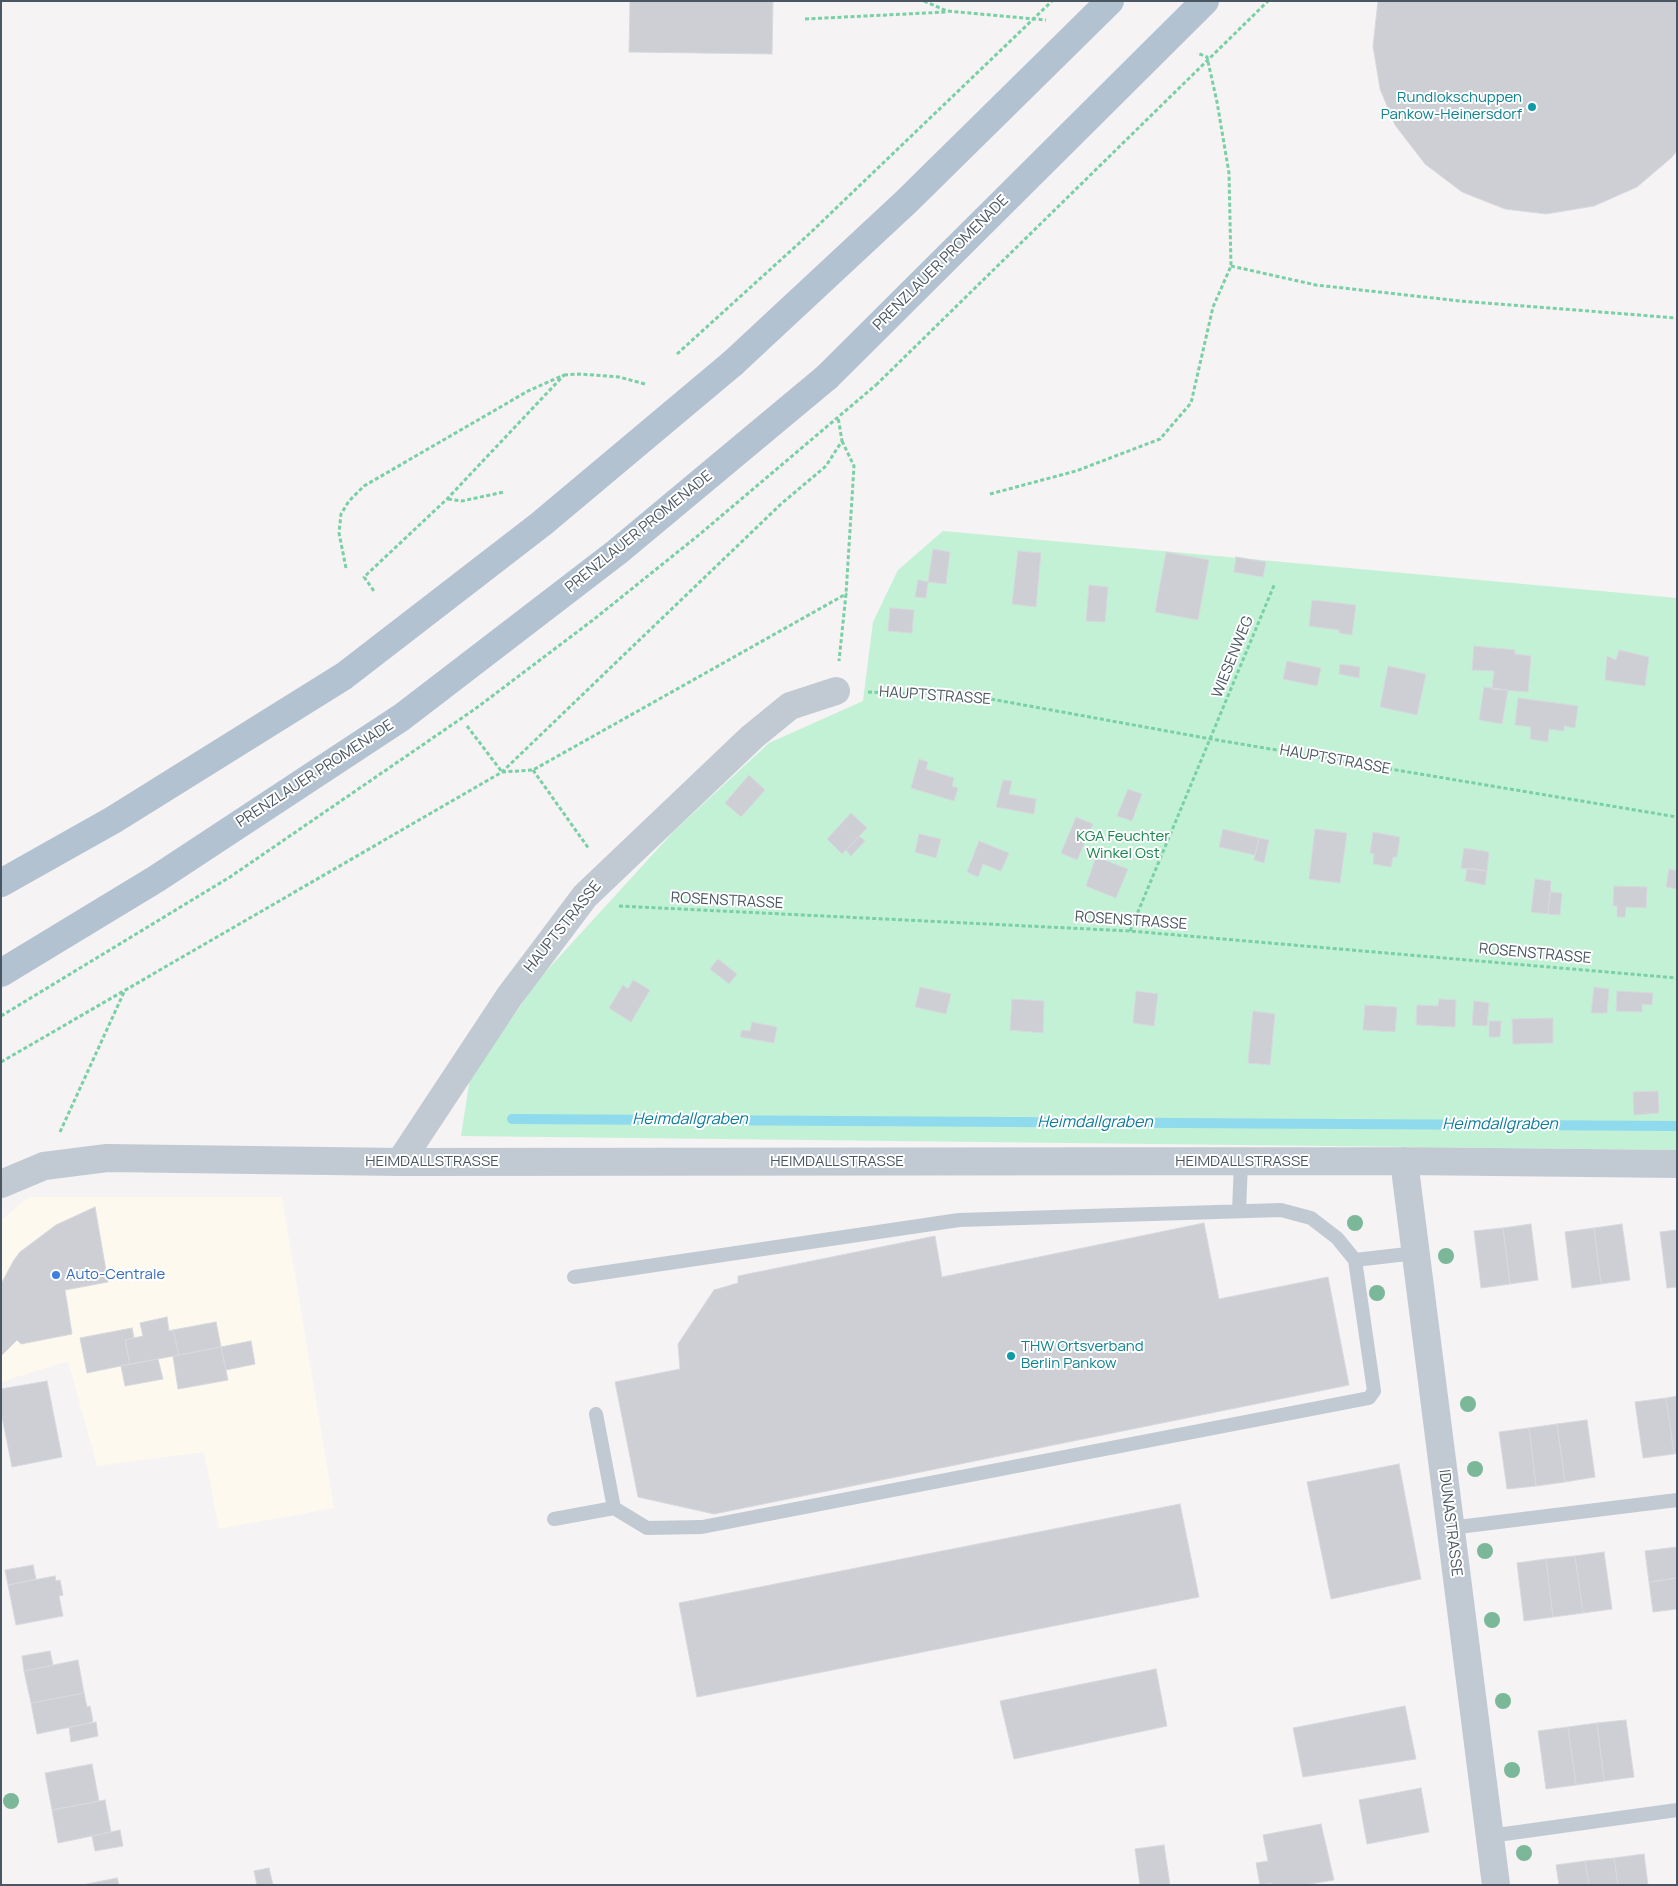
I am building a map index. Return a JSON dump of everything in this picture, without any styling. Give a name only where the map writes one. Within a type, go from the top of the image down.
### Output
[{"type":"main road","points":[[1,883],[114,820],[344,676],[541,524],[733,362],[907,201],[1110,1]]},
{"type":"main road","name":"PRENZLAUER PROMENADE","points":[[1,973],[156,879],[402,717],[617,552],[826,377],[1205,1]]},
{"type":"street","name":"HAUPTSTRASSE","points":[[400,1162],[509,997],[585,896],[752,737],[790,706],[836,690]]},
{"type":"street","name":"HEIMDALLSTRASSE","points":[[1,1184],[44,1166],[108,1158],[400,1162],[1404,1161],[1677,1164]]},
{"type":"street","name":"IDUNASTRASSE","points":[[1404,1161],[1496,1885]]},
{"type":"lane","points":[[1239,1211],[1241,1162]]},
{"type":"lane","points":[[554,1519],[614,1508],[647,1528],[702,1528],[1369,1398],[1374,1392],[1355,1260],[1337,1238],[1311,1218],[1281,1210],[959,1220],[574,1277]]},
{"type":"lane","points":[[1355,1260],[1416,1253]]},
{"type":"lane","points":[[596,1414],[614,1508]]},
{"type":"lane","points":[[1450,1528],[1677,1500]]},
{"type":"lane","points":[[1490,1836],[1677,1810]]},
{"type":"path","points":[[677,354],[807,236],[1052,1]]},
{"type":"path","points":[[1,1016],[230,877],[475,709],[593,620],[700,534],[876,384],[1268,1]]},
{"type":"path","points":[[805,18],[947,12]]},
{"type":"path","points":[[990,494],[1076,471],[1160,439],[1191,403],[1213,307],[1230,266],[1229,173]]},
{"type":"path","points":[[1230,266],[1326,286],[1460,301],[1677,318]]},
{"type":"path","points":[[346,568],[339,533],[342,514],[349,501],[364,486],[528,391],[564,375],[579,374],[619,377],[645,384]]},
{"type":"path","points":[[374,591],[364,577],[447,499],[564,375]]},
{"type":"path","points":[[836,690],[846,594],[854,466],[842,441],[838,417]]},
{"type":"path","points":[[1,1062],[502,772],[781,504],[826,466],[842,441]]},
{"type":"path","points":[[447,499],[462,501],[504,492]]},
{"type":"path","name":"WIESENWEG","points":[[1130,931],[1275,583]]},
{"type":"path","points":[[502,772],[534,770],[846,594]]},
{"type":"path","name":"HAUPTSTRASSE","points":[[836,690],[974,696],[1211,739],[1677,817]]},
{"type":"path","points":[[467,726],[502,772]]},
{"type":"path","points":[[534,770],[607,874]]},
{"type":"path","name":"ROSENSTRASSE","points":[[585,896],[625,908],[1130,931],[1677,978]]},
{"type":"path","points":[[44,1166],[125,989]]},
{"type":"shaded area","points":[[29,1197],[282,1197],[334,1508],[219,1529],[204,1452],[97,1466],[68,1361],[1,1382],[1,1220]]},
{"type":"green space","name":"KGA Feuchter Winkel Ost","points":[[943,531],[1677,598],[1677,1150],[461,1136],[470,1078],[540,978],[675,830],[769,743],[863,701],[873,622],[898,570]]},
{"type":"building","points":[[630,1],[773,1],[772,54],[629,52]]},
{"type":"building","name":"Rundlokschuppen Pankow-Heinersdorf","points":[[1378,1],[1677,1],[1677,151],[1637,187],[1594,206],[1546,214],[1505,209],[1462,192],[1425,164],[1395,125],[1380,89],[1373,46]]},
{"type":"building","points":[[933,549],[950,552],[946,584],[928,582]]},
{"type":"building","points":[[1018,551],[1041,553],[1036,607],[1012,604]]},
{"type":"building","points":[[1166,552],[1209,560],[1198,620],[1155,612]]},
{"type":"building","points":[[1236,557],[1266,562],[1263,577],[1234,572]]},
{"type":"building","points":[[918,580],[928,582],[926,598],[915,597]]},
{"type":"building","points":[[1089,585],[1108,587],[1105,622],[1086,621]]},
{"type":"building","points":[[1312,600],[1356,605],[1352,635],[1339,633],[1339,630],[1309,626]]},
{"type":"building","points":[[890,608],[914,610],[912,633],[888,631]]},
{"type":"building","points":[[1474,646],[1515,650],[1515,654],[1531,656],[1528,692],[1492,689],[1494,671],[1472,670]]},
{"type":"building","points":[[1619,650],[1649,657],[1645,686],[1605,680],[1607,656],[1616,660]]},
{"type":"building","points":[[1287,661],[1321,668],[1317,686],[1283,679]]},
{"type":"building","points":[[1340,664],[1360,667],[1359,678],[1339,674]]},
{"type":"building","points":[[1388,666],[1426,674],[1417,715],[1380,707]]},
{"type":"building","points":[[1484,687],[1508,690],[1502,724],[1479,720]]},
{"type":"building","points":[[1518,698],[1578,706],[1575,728],[1564,726],[1564,731],[1549,729],[1548,742],[1530,739],[1531,727],[1515,725]]},
{"type":"building","points":[[919,759],[928,762],[926,769],[954,778],[952,786],[958,788],[954,801],[911,788]]},
{"type":"building","points":[[749,775],[765,790],[741,817],[725,803]]},
{"type":"building","points":[[1003,780],[1012,781],[1009,794],[1036,799],[1034,814],[996,807]]},
{"type":"building","points":[[1128,789],[1142,794],[1132,821],[1117,816]]},
{"type":"building","points":[[851,813],[867,828],[842,854],[827,839]]},
{"type":"building","points":[[1076,817],[1093,824],[1077,860],[1061,853]]},
{"type":"building","points":[[1223,829],[1259,838],[1255,855],[1219,847]]},
{"type":"building","points":[[1315,829],[1347,833],[1340,883],[1309,879]]},
{"type":"building","points":[[1373,832],[1400,837],[1397,857],[1393,857],[1391,867],[1373,864],[1374,854],[1370,853]]},
{"type":"building","points":[[919,834],[941,839],[936,858],[915,852]]},
{"type":"building","points":[[859,836],[865,841],[851,856],[846,850]]},
{"type":"building","points":[[1259,838],[1269,840],[1264,863],[1254,860]]},
{"type":"building","points":[[979,841],[1009,853],[1001,871],[983,864],[978,877],[967,872]]},
{"type":"building","points":[[1464,848],[1489,852],[1487,871],[1461,868]]},
{"type":"building","points":[[1096,857],[1128,869],[1116,898],[1086,886]]},
{"type":"building","points":[[1467,868],[1487,871],[1485,885],[1465,881]]},
{"type":"building","points":[[1669,869],[1677,871],[1677,889],[1666,887]]},
{"type":"building","points":[[1535,879],[1551,881],[1548,914],[1531,912]]},
{"type":"building","points":[[1614,886],[1647,887],[1646,908],[1626,907],[1625,917],[1617,917],[1617,906],[1613,906]]},
{"type":"building","points":[[1550,892],[1562,893],[1560,915],[1548,914]]},
{"type":"building","points":[[718,959],[737,974],[729,984],[710,969]]},
{"type":"building","points":[[633,980],[650,990],[631,1022],[609,1008],[623,985],[628,989]]},
{"type":"building","points":[[920,987],[951,994],[946,1014],[915,1007]]},
{"type":"building","points":[[1594,987],[1609,989],[1607,1013],[1591,1013]]},
{"type":"building","points":[[1136,991],[1158,994],[1154,1026],[1133,1023]]},
{"type":"building","points":[[1617,991],[1653,993],[1652,1005],[1642,1004],[1642,1012],[1616,1011]]},
{"type":"building","points":[[1012,999],[1044,1001],[1043,1033],[1010,1030]]},
{"type":"building","points":[[1439,999],[1456,1000],[1455,1027],[1416,1025],[1417,1005],[1438,1006]]},
{"type":"building","points":[[1474,1001],[1489,1003],[1487,1026],[1472,1025]]},
{"type":"building","points":[[1365,1005],[1397,1007],[1395,1032],[1363,1030]]},
{"type":"building","points":[[1253,1011],[1275,1014],[1270,1065],[1248,1063]]},
{"type":"building","points":[[1553,1018],[1553,1043],[1513,1044],[1512,1019]]},
{"type":"building","points":[[1489,1021],[1501,1021],[1500,1037],[1489,1037]]},
{"type":"building","points":[[752,1022],[777,1027],[774,1043],[740,1037],[742,1030],[750,1031]]},
{"type":"building","points":[[1658,1091],[1659,1113],[1634,1115],[1633,1092]]},
{"type":"building","name":"Auto-Centrale","points":[[95,1207],[108,1282],[65,1290],[72,1334],[21,1344],[17,1340],[1,1356],[1,1284],[14,1260],[20,1252],[56,1225]]},
{"type":"building","name":"THW Ortsverband Berlin Pankow","points":[[1204,1223],[1219,1299],[1328,1277],[1349,1385],[714,1514],[638,1497],[615,1382],[680,1369],[678,1344],[714,1290],[738,1283],[738,1276],[935,1236],[942,1277]]},
{"type":"building","points":[[1531,1224],[1538,1280],[1510,1284],[1503,1228]]},
{"type":"building","points":[[1622,1224],[1630,1280],[1601,1284],[1594,1228]]},
{"type":"building","points":[[1503,1228],[1510,1284],[1481,1288],[1474,1231]]},
{"type":"building","points":[[1594,1228],[1601,1284],[1572,1288],[1565,1232]]},
{"type":"building","points":[[1677,1230],[1677,1287],[1667,1288],[1660,1232]]},
{"type":"building","points":[[167,1317],[169,1331],[173,1330],[179,1355],[130,1364],[125,1340],[143,1336],[140,1323]]},
{"type":"building","points":[[216,1322],[221,1347],[179,1355],[173,1330]]},
{"type":"building","points":[[132,1328],[134,1338],[125,1340],[130,1364],[87,1373],[80,1338]]},
{"type":"building","points":[[251,1341],[255,1364],[226,1370],[221,1347]]},
{"type":"building","points":[[221,1347],[228,1380],[178,1389],[173,1356]]},
{"type":"building","points":[[158,1359],[163,1379],[125,1386],[121,1366]]},
{"type":"building","points":[[47,1381],[62,1457],[12,1467],[1,1412],[1,1389]]},
{"type":"building","points":[[1677,1396],[1677,1453],[1674,1454],[1666,1398]]},
{"type":"building","points":[[1666,1398],[1674,1454],[1643,1458],[1635,1402]]},
{"type":"building","points":[[1587,1420],[1595,1477],[1565,1482],[1557,1424]]},
{"type":"building","points":[[1557,1424],[1565,1482],[1536,1486],[1529,1428]]},
{"type":"building","points":[[1529,1428],[1536,1486],[1507,1489],[1499,1432]]},
{"type":"building","points":[[1399,1464],[1421,1579],[1331,1599],[1307,1482]]},
{"type":"building","points":[[1180,1504],[1199,1597],[697,1697],[679,1603]]},
{"type":"building","points":[[1677,1547],[1677,1578],[1649,1582],[1645,1551]]},
{"type":"building","points":[[1604,1552],[1612,1609],[1583,1613],[1575,1556]]},
{"type":"building","points":[[1575,1556],[1583,1613],[1553,1617],[1546,1559]]},
{"type":"building","points":[[1546,1559],[1553,1617],[1524,1621],[1517,1563]]},
{"type":"building","points":[[33,1565],[36,1579],[8,1585],[5,1570]]},
{"type":"building","points":[[55,1576],[56,1581],[60,1580],[63,1595],[59,1596],[63,1616],[16,1625],[8,1585]]},
{"type":"building","points":[[1677,1578],[1677,1609],[1653,1612],[1649,1582]]},
{"type":"building","points":[[50,1651],[53,1665],[24,1671],[22,1656]]},
{"type":"building","points":[[78,1660],[84,1693],[31,1703],[24,1671]]},
{"type":"building","points":[[1156,1669],[1167,1726],[1014,1759],[1000,1701]]},
{"type":"building","points":[[84,1693],[87,1707],[90,1706],[93,1721],[37,1734],[31,1703]]},
{"type":"building","points":[[1405,1706],[1416,1759],[1303,1777],[1293,1728]]},
{"type":"building","points":[[1626,1720],[1634,1777],[1604,1781],[1597,1723]]},
{"type":"building","points":[[96,1722],[98,1736],[71,1742],[69,1727]]},
{"type":"building","points":[[1597,1723],[1604,1781],[1576,1785],[1568,1727]]},
{"type":"building","points":[[1568,1727],[1576,1785],[1546,1789],[1538,1731]]},
{"type":"building","points":[[92,1764],[99,1801],[52,1810],[45,1773]]},
{"type":"building","points":[[1421,1788],[1429,1832],[1367,1844],[1359,1800]]},
{"type":"building","points":[[105,1800],[111,1832],[58,1843],[52,1810]]},
{"type":"building","points":[[1321,1824],[1334,1880],[1304,1885],[1273,1885],[1272,1883],[1260,1885],[1256,1863],[1268,1861],[1263,1835]]},
{"type":"building","points":[[120,1830],[123,1846],[95,1851],[92,1836]]},
{"type":"building","points":[[1164,1845],[1170,1885],[1140,1885],[1135,1849]]},
{"type":"building","points":[[1644,1854],[1648,1885],[1618,1885],[1614,1858]]},
{"type":"building","points":[[1614,1858],[1618,1885],[1589,1885],[1585,1861]]},
{"type":"building","points":[[1585,1861],[1589,1885],[1559,1885],[1556,1865]]},
{"type":"building","points":[[269,1868],[273,1885],[257,1885],[254,1871]]},
{"type":"building","points":[[117,1878],[119,1885],[82,1885]]},
{"type":"waterway","name":"Heimdallgraben","points":[[512,1119],[1677,1126]]},
{"type":"place","name":"Rundlokschuppen Pankow-Heinersdorf","points":[[1532,107]]},
{"type":"place","name":"Auto-Centrale","points":[[56,1275]]},
{"type":"place","name":"THW Ortsverband Berlin Pankow","points":[[1011,1356]]}]
